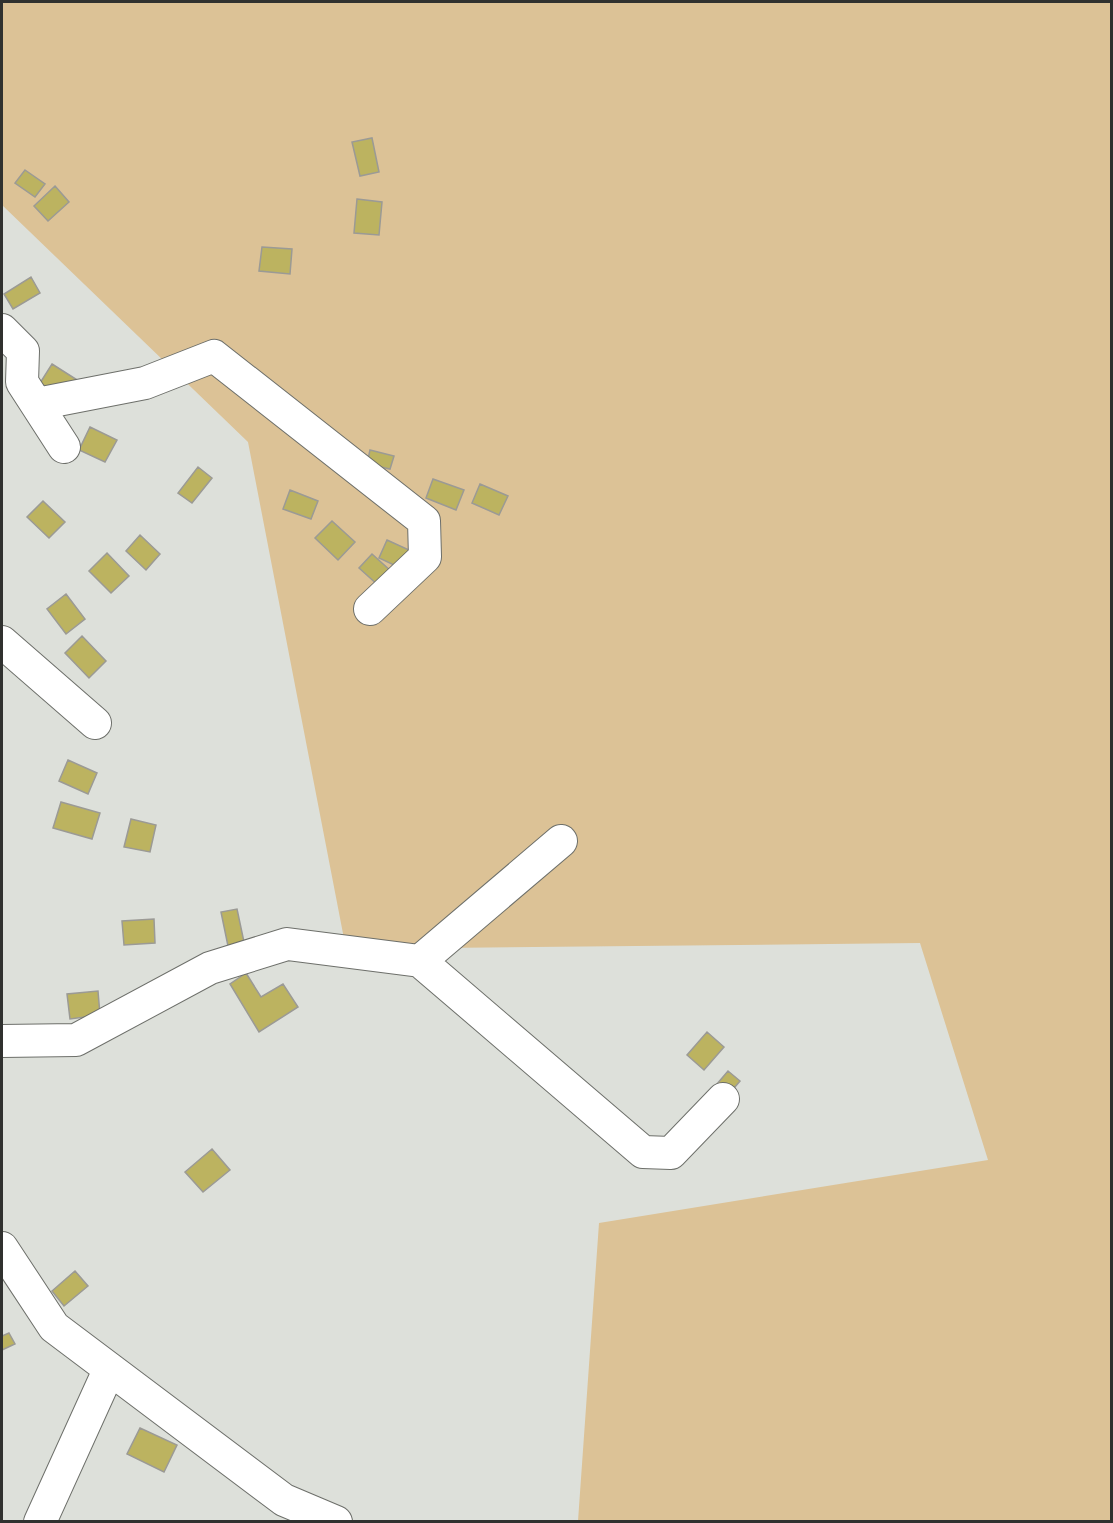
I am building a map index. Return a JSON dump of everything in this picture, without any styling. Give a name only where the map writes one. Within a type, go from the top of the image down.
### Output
[{"type":"street","points":[[2,330],[23,351],[22,382],[64,447]]},
{"type":"street","points":[[37,404],[145,383],[214,356],[424,521],[425,557],[370,609]]},
{"type":"street","points":[[2,642],[95,723]]},
{"type":"street","points":[[420,961],[561,841]]},
{"type":"street","points":[[2,1041],[76,1040],[210,968],[287,944],[420,961],[643,1152],[671,1153],[723,1099]]},
{"type":"street","points":[[2,1248],[54,1327],[284,1500],[336,1521]]},
{"type":"street","points":[[40,1521],[110,1370]]},
{"type":"shaded area","points":[[2,2],[1111,2],[1111,1521],[578,1521],[599,1223],[988,1160],[920,943],[346,949],[248,442],[2,205]]},
{"type":"building","points":[[372,138],[379,172],[360,176],[352,142]]},
{"type":"building","points":[[25,170],[45,184],[35,197],[15,183]]},
{"type":"building","points":[[55,186],[69,202],[48,221],[34,206]]},
{"type":"building","points":[[357,199],[382,202],[379,235],[354,233]]},
{"type":"building","points":[[262,247],[292,249],[290,274],[259,271]]},
{"type":"building","points":[[31,277],[40,293],[13,309],[4,294]]},
{"type":"building","points":[[52,364],[82,383],[70,402],[40,383]]},
{"type":"building","points":[[90,427],[117,440],[105,462],[79,450]]},
{"type":"building","points":[[370,450],[394,456],[390,469],[367,464]]},
{"type":"building","points":[[198,467],[212,478],[192,503],[178,493]]},
{"type":"building","points":[[433,479],[464,490],[456,510],[426,498]]},
{"type":"building","points":[[480,484],[508,496],[499,515],[472,503]]},
{"type":"building","points":[[290,490],[318,501],[311,519],[283,509]]},
{"type":"building","points":[[43,501],[65,522],[49,538],[27,517]]},
{"type":"building","points":[[332,521],[355,542],[338,560],[315,538]]},
{"type":"building","points":[[140,535],[160,554],[146,570],[126,551]]},
{"type":"building","points":[[387,540],[420,555],[411,573],[379,558]]},
{"type":"building","points":[[107,553],[129,576],[111,593],[89,571]]},
{"type":"building","points":[[372,554],[392,572],[379,586],[359,568]]},
{"type":"building","points":[[66,594],[85,619],[66,634],[47,609]]},
{"type":"building","points":[[82,636],[106,661],[89,678],[65,653]]},
{"type":"building","points":[[68,760],[97,773],[88,794],[59,781]]},
{"type":"building","points":[[61,802],[100,813],[92,839],[53,828]]},
{"type":"building","points":[[131,819],[156,825],[150,852],[124,847]]},
{"type":"building","points":[[237,909],[244,942],[228,946],[221,912]]},
{"type":"building","points":[[154,919],[155,943],[124,945],[122,921]]},
{"type":"building","points":[[246,973],[261,997],[283,984],[298,1007],[259,1032],[230,984]]},
{"type":"building","points":[[98,991],[100,1015],[70,1019],[67,994]]},
{"type":"building","points":[[707,1032],[724,1047],[704,1070],[687,1055]]},
{"type":"building","points":[[728,1071],[740,1081],[729,1094],[717,1084]]},
{"type":"building","points":[[212,1149],[230,1170],[203,1192],[185,1172]]},
{"type":"building","points":[[75,1271],[88,1286],[64,1306],[52,1291]]},
{"type":"building","points":[[9,1333],[15,1344],[2,1350],[2,1336]]},
{"type":"building","points":[[140,1428],[177,1445],[164,1472],[127,1454]]}]
